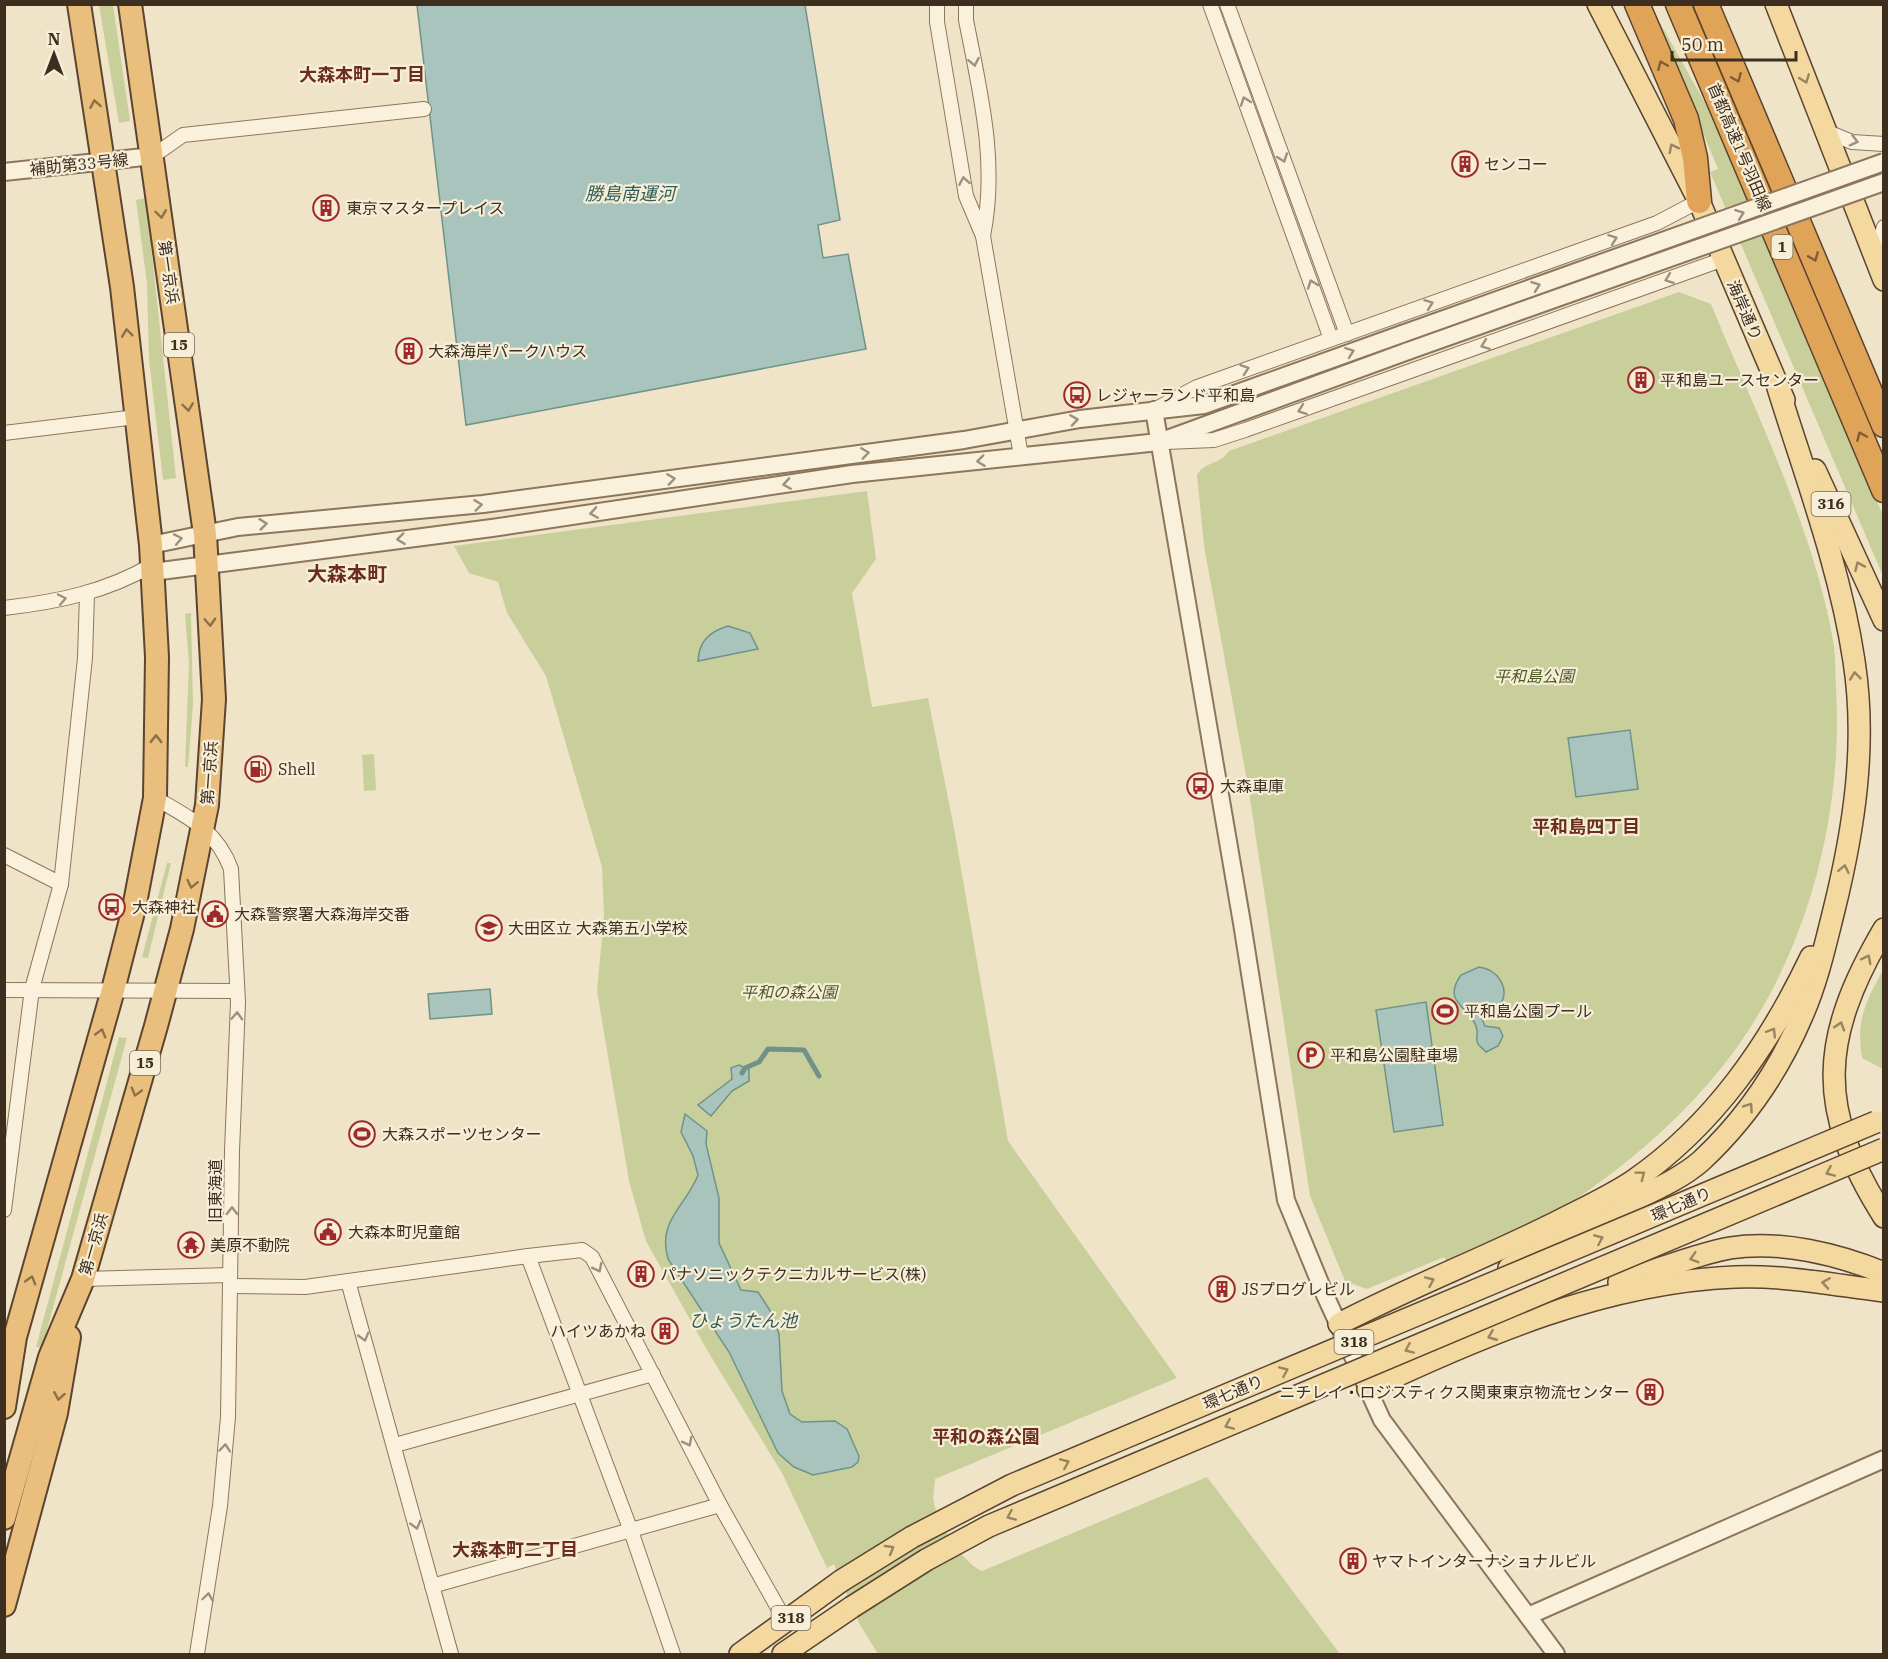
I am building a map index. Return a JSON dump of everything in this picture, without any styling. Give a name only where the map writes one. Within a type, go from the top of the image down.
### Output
[{"type":"highway","points":[[4,1407],[15,1337],[113,990],[138,888],[155,798],[158,657],[152,561],[104,161],[79,4]]},
{"type":"highway","name":"第一京浜","points":[[4,1518],[50,1357],[80,1288],[165,991],[204,826],[214,699],[205,534],[130,4]]},
{"type":"highway","points":[[1637,4],[1686,119],[1695,158],[1699,201]]},
{"type":"highway","points":[[1668,4],[1712,79]]},
{"type":"highway","name":"首都高速1号羽田線","points":[[1678,4],[1712,79],[1884,490]]},
{"type":"highway","name":"首都高速1号羽田線","points":[[1706,4],[1884,425]]},
{"type":"highway","name":"15","points":[[4,1605],[56,1413],[80,1288]]},
{"type":"highway","points":[[4,1362],[15,1337]]},
{"type":"main road","name":"海岸通り","points":[[1598,4],[1699,201],[1778,388],[1884,620]]},
{"type":"main road","points":[[1776,4],[1884,280]]},
{"type":"main road","points":[[1454,1300],[1684,1173],[1711,1151],[1745,1113],[1785,1049],[1802,1016],[1835,907],[1851,829],[1859,727],[1854,663],[1830,559],[1778,388]]},
{"type":"main road","points":[[1339,1324],[1588,1206],[1631,1182],[1667,1156],[1702,1123],[1759,1052],[1782,1015],[1835,907]]},
{"type":"main road","points":[[1884,929],[1852,991],[1835,1043],[1832,1063],[1835,1104],[1846,1146],[1867,1191],[1884,1217]]},
{"type":"main road","name":"環七通り","points":[[740,1654],[841,1581],[912,1537],[1012,1485],[1880,1120]]},
{"type":"main road","name":"環七通り","points":[[783,1654],[926,1560],[989,1526],[1884,1149]]},
{"type":"main road","points":[[1463,1326],[1709,1254],[1751,1246],[1817,1253],[1884,1273]]},
{"type":"main road","points":[[1368,1389],[1542,1317],[1623,1293],[1704,1279],[1736,1277],[1807,1279],[1884,1291]]},
{"type":"street","points":[[937,4],[937,22],[966,196],[983,236],[1021,456]]},
{"type":"street","points":[[966,4],[966,20],[984,117],[987,152],[990,201],[983,236]]},
{"type":"street","points":[[1210,4],[1331,339]]},
{"type":"street","points":[[1227,4],[1347,334]]},
{"type":"street","points":[[153,156],[183,135],[424,109]]},
{"type":"street","points":[[1825,131],[1852,142],[1884,144]]},
{"type":"street","name":"補助第33号線","points":[[4,172],[153,156]]},
{"type":"street","points":[[4,608],[24,607],[87,594],[123,582],[152,561],[205,534],[238,527],[483,504],[964,440],[1016,430],[1204,405],[1884,162]]},
{"type":"street","points":[[1159,442],[1884,182]]},
{"type":"street","points":[[1154,410],[1197,387],[1657,223],[1699,201]]},
{"type":"street","points":[[1874,258],[1884,227]]},
{"type":"street","points":[[152,561],[207,563],[492,528],[852,474],[1159,442],[1214,440],[1724,259]]},
{"type":"street","points":[[1154,410],[1242,923],[1286,1200],[1382,1420],[1556,1654]]},
{"type":"street","points":[[4,433],[136,417]]},
{"type":"street","points":[[4,1210],[32,989],[61,884],[85,658],[87,594]]},
{"type":"street","name":"旧東海道","points":[[155,798],[204,826],[227,857],[231,869],[237,991],[228,1417],[220,1506],[197,1654]]},
{"type":"street","points":[[4,855],[61,884]]},
{"type":"street","points":[[4,990],[237,991]]},
{"type":"street","points":[[80,1288],[231,1281],[305,1287],[582,1250],[592,1257],[720,1505],[786,1622]]},
{"type":"street","points":[[528,1256],[631,1531],[674,1654]]},
{"type":"street","points":[[348,1281],[451,1654]]},
{"type":"street","points":[[395,1445],[653,1374]]},
{"type":"street","points":[[1528,1616],[1884,1459]]},
{"type":"street","points":[[432,1586],[720,1505]]},
{"type":"green space","points":[[99,5],[113,5],[130,121],[119,123]]},
{"type":"green space","points":[[1650,5],[1709,110],[1883,515],[1883,576],[1710,172],[1718,169]]},
{"type":"green space","points":[[146,198],[176,478],[163,480],[149,360],[147,284],[136,200]]},
{"type":"green space","name":"平和島公園","points":[[1679,292],[1711,304],[1780,468],[1811,552],[1823,594],[1834,648],[1837,737],[1833,787],[1825,838],[1813,888],[1797,936],[1776,983],[1751,1026],[1708,1084],[1663,1130],[1596,1185],[1542,1219],[1447,1262],[1444,1257],[1367,1289],[1345,1281],[1310,1196],[1249,792],[1204,546],[1197,475],[1229,451]]},
{"type":"green space","name":"平和の森公園","points":[[867,491],[876,559],[852,593],[872,707],[928,698],[954,828],[1008,1141],[1177,1378],[935,1479],[933,1497],[936,1511],[960,1551],[967,1560],[982,1571],[1207,1477],[1340,1654],[878,1654],[859,1623],[834,1564],[827,1568],[782,1473],[707,1350],[646,1241],[629,1181],[597,991],[604,915],[602,867],[546,676],[507,613],[498,582],[469,573],[454,546]]},
{"type":"green space","points":[[191,613],[193,705],[188,767],[185,767],[189,663],[185,614]]},
{"type":"green space","points":[[374,754],[376,790],[364,791],[362,755]]},
{"type":"green space","points":[[167,863],[171,863],[148,958],[142,957]]},
{"type":"green space","points":[[1883,970],[1883,1069],[1862,1058],[1860,1033],[1867,1002]]},
{"type":"green space","points":[[119,1037],[127,1038],[42,1348],[36,1347]]},
{"type":"water","name":"勝島南運河","points":[[417,5],[805,5],[840,220],[818,225],[823,258],[848,254],[866,349],[466,425]]},
{"type":"water","points":[[728,626],[750,633],[758,649],[698,661],[700,648],[706,638],[715,631]]},
{"type":"water","points":[[1630,730],[1638,789],[1576,797],[1568,738]]},
{"type":"water","points":[[1479,967],[1496,975],[1504,992],[1500,1005],[1482,1019],[1485,1026],[1499,1028],[1503,1036],[1498,1046],[1486,1052],[1477,1042],[1474,1022],[1460,1005],[1454,993],[1455,985],[1461,975]]},
{"type":"water","points":[[490,989],[492,1014],[430,1019],[428,994]]},
{"type":"water","points":[[1426,1002],[1443,1125],[1394,1132],[1376,1010]]},
{"type":"water","points":[[739,1065],[749,1070],[749,1081],[732,1091],[711,1116],[698,1105],[732,1079],[731,1068]]},
{"type":"water","name":"ひょうたん池","points":[[685,1114],[707,1131],[706,1144],[719,1198],[719,1243],[741,1290],[758,1292],[771,1312],[779,1334],[782,1391],[790,1414],[802,1422],[835,1421],[847,1429],[859,1456],[858,1462],[852,1467],[813,1475],[794,1467],[778,1453],[729,1352],[668,1259],[666,1234],[669,1224],[698,1175],[693,1156],[681,1132]]},
{"type":"waterway","points":[[742,1073],[745,1068],[759,1062],[768,1049],[804,1050],[819,1076]]},
{"type":"place","name":"センコー","points":[[1465,164]]},
{"type":"place","name":"東京マスタープレイス","points":[[326,208]]},
{"type":"place","name":"大森海岸パークハウス","points":[[409,351]]},
{"type":"place","name":"平和島ユースセンター","points":[[1641,380]]},
{"type":"place","name":"レジャーランド平和島","points":[[1077,395]]},
{"type":"place","name":"Shell","points":[[258,769]]},
{"type":"place","name":"大森車庫","points":[[1200,786]]},
{"type":"place","name":"大森神社","points":[[112,907]]},
{"type":"place","name":"大森警察署大森海岸交番","points":[[215,914]]},
{"type":"place","name":"大田区立 大森第五小学校","points":[[489,928]]},
{"type":"place","name":"平和島公園プール","points":[[1445,1011]]},
{"type":"place","name":"平和島公園駐車場","points":[[1311,1055]]},
{"type":"place","name":"大森スポーツセンター","points":[[362,1134]]},
{"type":"place","name":"大森本町児童館","points":[[328,1232]]},
{"type":"place","name":"美原不動院","points":[[191,1245]]},
{"type":"place","name":"パナソニックテクニカルサービス(株)","points":[[641,1274]]},
{"type":"place","name":"JSプログレビル","points":[[1222,1289]]},
{"type":"place","name":"ハイツあかね","points":[[665,1331]]},
{"type":"place","name":"ニチレイ・ロジスティクス関東東京物流センター","points":[[1650,1392]]},
{"type":"place","name":"ヤマトインターナショナルビル","points":[[1353,1561]]},
{"type":"district","name":"大森本町一丁目","points":[[362,75]]},
{"type":"district","name":"大森本町","points":[[347,574]]},
{"type":"district","name":"平和島四丁目","points":[[1586,827]]},
{"type":"district","name":"平和の森公園","points":[[986,1437]]},
{"type":"district","name":"大森本町二丁目","points":[[515,1550]]}]
